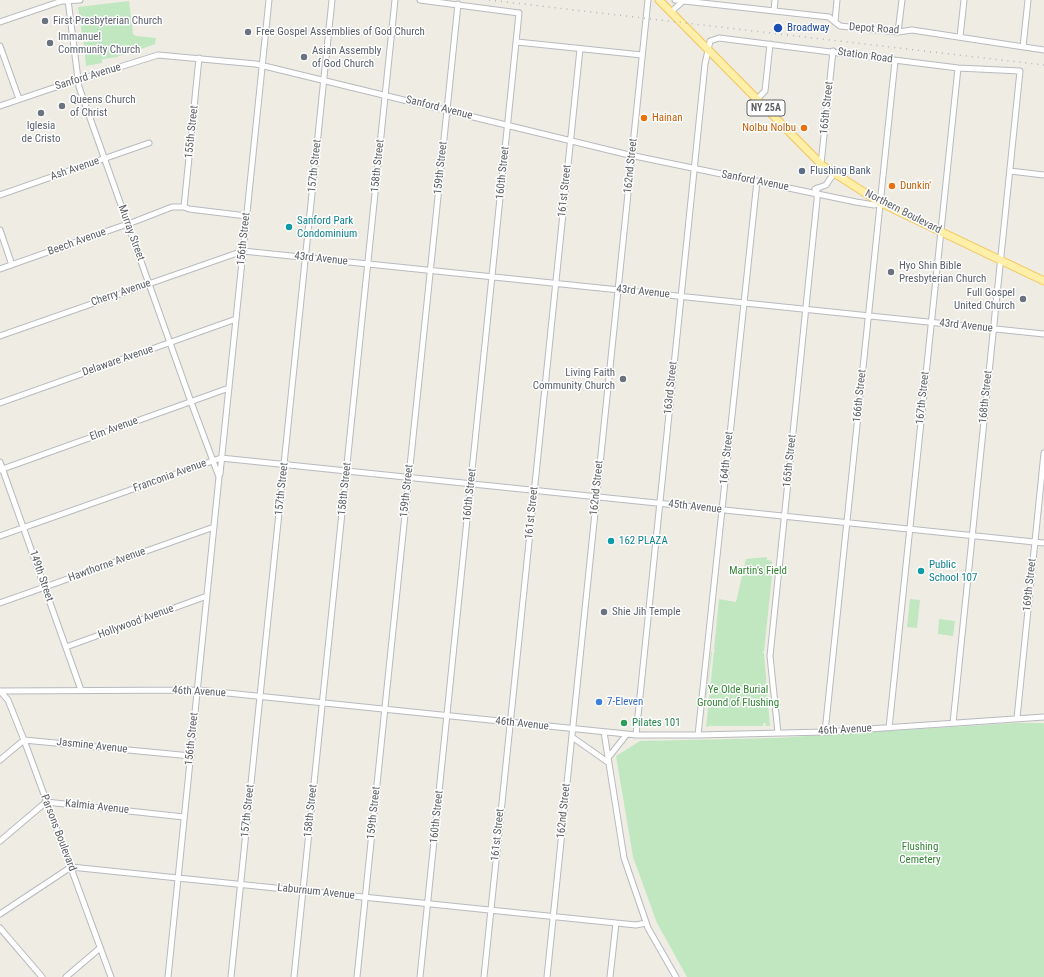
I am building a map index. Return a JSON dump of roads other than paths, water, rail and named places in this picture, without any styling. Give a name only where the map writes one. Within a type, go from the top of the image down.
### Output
[{"type":"main road","name":"Northern Boulevard","points":[[659,0],[822,165],[881,203],[1044,281]]},
{"type":"street","name":"Murray Street","points":[[68,0],[79,86],[213,461]]},
{"type":"street","points":[[0,22],[62,1],[80,0]]},
{"type":"street","name":"156th Street","points":[[168,977],[268,0]]},
{"type":"street","name":"157th Street","points":[[231,977],[332,0]]},
{"type":"street","name":"158th Street","points":[[294,977],[395,0]]},
{"type":"street","points":[[420,0],[458,4]]},
{"type":"street","name":"162nd Street","points":[[547,977],[648,0]]},
{"type":"street","name":"Depot Road","points":[[675,0],[829,17],[840,26],[898,32],[912,30],[1044,50]]},
{"type":"street","points":[[774,11],[775,0]]},
{"type":"street","points":[[835,22],[837,0]]},
{"type":"street","points":[[898,32],[902,0]]},
{"type":"street","points":[[960,37],[964,0]]},
{"type":"street","points":[[1023,47],[1028,0]]},
{"type":"street","points":[[671,12],[683,1]]},
{"type":"street","name":"160th Street","points":[[420,977],[519,13],[458,4]]},
{"type":"street","name":"159th Street","points":[[357,977],[458,4]]},
{"type":"street","name":"Station Road","points":[[710,41],[719,38],[833,51],[895,61],[958,68],[1020,71]]},
{"type":"street","name":"163rd Street","points":[[636,735],[705,64],[710,41]]},
{"type":"street","points":[[517,42],[642,55]]},
{"type":"street","points":[[757,99],[765,91],[770,44]]},
{"type":"street","points":[[0,46],[19,99]]},
{"type":"street","name":"161st Street","points":[[484,977],[580,49]]},
{"type":"street","name":"165th Street","points":[[822,165],[833,51]]},
{"type":"street","name":"Sanford Avenue","points":[[0,106],[158,55],[199,58],[262,65],[632,155],[817,194],[874,204],[881,203]]},
{"type":"street","name":"155th Street","points":[[184,207],[199,58]]},
{"type":"street","name":"166th Street","points":[[825,732],[895,61]]},
{"type":"street","name":"167th Street","points":[[889,728],[958,68]]},
{"type":"street","name":"168th Street","points":[[953,723],[1020,71]]},
{"type":"street","name":"Ash Avenue","points":[[0,195],[149,143]]},
{"type":"street","points":[[1010,171],[1044,174]]},
{"type":"street","points":[[808,191],[826,185],[834,173]]},
{"type":"street","name":"164th Street","points":[[698,735],[757,181]]},
{"type":"street","name":"165th Street","points":[[778,734],[770,656],[817,188]]},
{"type":"street","name":"Beech Avenue","points":[[0,269],[172,207],[184,207],[189,209],[246,216]]},
{"type":"street","points":[[0,230],[12,265]]},
{"type":"street","name":"43rd Avenue","points":[[243,251],[1044,334]]},
{"type":"street","name":"Cherry Avenue","points":[[0,336],[243,251]]},
{"type":"street","name":"Delaware Avenue","points":[[0,403],[236,319]]},
{"type":"street","name":"Elm Avenue","points":[[1,469],[229,388]]},
{"type":"street","name":"169th Street","points":[[1017,718],[1044,453]]},
{"type":"street","name":"Franconia Avenue","points":[[0,536],[221,458],[346,471]]},
{"type":"street","name":"156th Street","points":[[213,461],[219,477]]},
{"type":"street","name":"149th Street","points":[[0,462],[1,469],[24,528],[81,690]]},
{"type":"street","name":"45th Avenue","points":[[346,471],[1044,543]]},
{"type":"street","name":"Hawthorne Avenue","points":[[0,603],[214,527]]},
{"type":"street","name":"Hollywood Avenue","points":[[66,647],[207,596]]},
{"type":"street","name":"46th Avenue","points":[[0,691],[198,690],[636,735],[778,734],[825,732],[1044,717]]},
{"type":"street","name":"Parsons Boulevard","points":[[0,691],[8,700],[24,740],[46,802],[72,867],[111,977]]},
{"type":"street","points":[[604,732],[624,858],[646,923],[676,977]]},
{"type":"street","points":[[608,761],[627,734]]},
{"type":"street","points":[[572,737],[608,761]]},
{"type":"street","points":[[0,760],[24,740]]},
{"type":"street","name":"Jasmine Avenue","points":[[24,740],[191,756]]},
{"type":"street","points":[[0,841],[46,802]]},
{"type":"street","name":"Kalmia Avenue","points":[[46,802],[184,817]]},
{"type":"street","points":[[0,914],[72,867]]},
{"type":"street","name":"Laburnum Avenue","points":[[72,867],[553,917],[636,925],[646,923]]},
{"type":"street","points":[[610,977],[616,923]]},
{"type":"street","points":[[0,928],[42,977]]},
{"type":"street","points":[[66,977],[100,948]]},
{"type":"railway","points":[[489,0],[1044,65]]},
{"type":"place","name":"First Presbyterian Church","points":[[45,21]]},
{"type":"place","name":"Broadway","points":[[778,28]]},
{"type":"place","name":"Free Gospel Assemblies of God Church","points":[[248,32]]},
{"type":"place","name":"Immanuel Community Church","points":[[50,43]]},
{"type":"place","name":"Asian Assembly of God Church","points":[[304,57]]},
{"type":"place","name":"Queens Church of Christ","points":[[62,106]]},
{"type":"place","name":"Iglesia de Cristo","points":[[41,113]]},
{"type":"place","name":"Hainan","points":[[644,118]]},
{"type":"place","name":"Nolbu Nolbu","points":[[804,128]]},
{"type":"place","name":"Flushing Bank","points":[[802,171]]},
{"type":"place","name":"Dunkin'","points":[[892,186]]},
{"type":"place","name":"Sanford Park Condominium","points":[[289,227]]},
{"type":"place","name":"Hyo Shin Bible Presbyterian Church","points":[[891,272]]},
{"type":"place","name":"Full Gospel United Church","points":[[1023,299]]},
{"type":"place","name":"Living Faith Community Church","points":[[623,379]]},
{"type":"place","name":"162 PLAZA","points":[[611,541]]},
{"type":"place","name":"Public School 107","points":[[921,571]]},
{"type":"place","name":"Shie Jih Temple","points":[[604,612]]},
{"type":"place","name":"7-Eleven","points":[[599,702]]},
{"type":"place","name":"Pilates 101","points":[[624,723]]},
{"type":"park label","name":"Martin's Field","points":[[758,571]]},
{"type":"park label","name":"Ye Olde Burial Ground of Flushing","points":[[738,696]]},
{"type":"park label","name":"Flushing Cemetery","points":[[920,853]]}]
